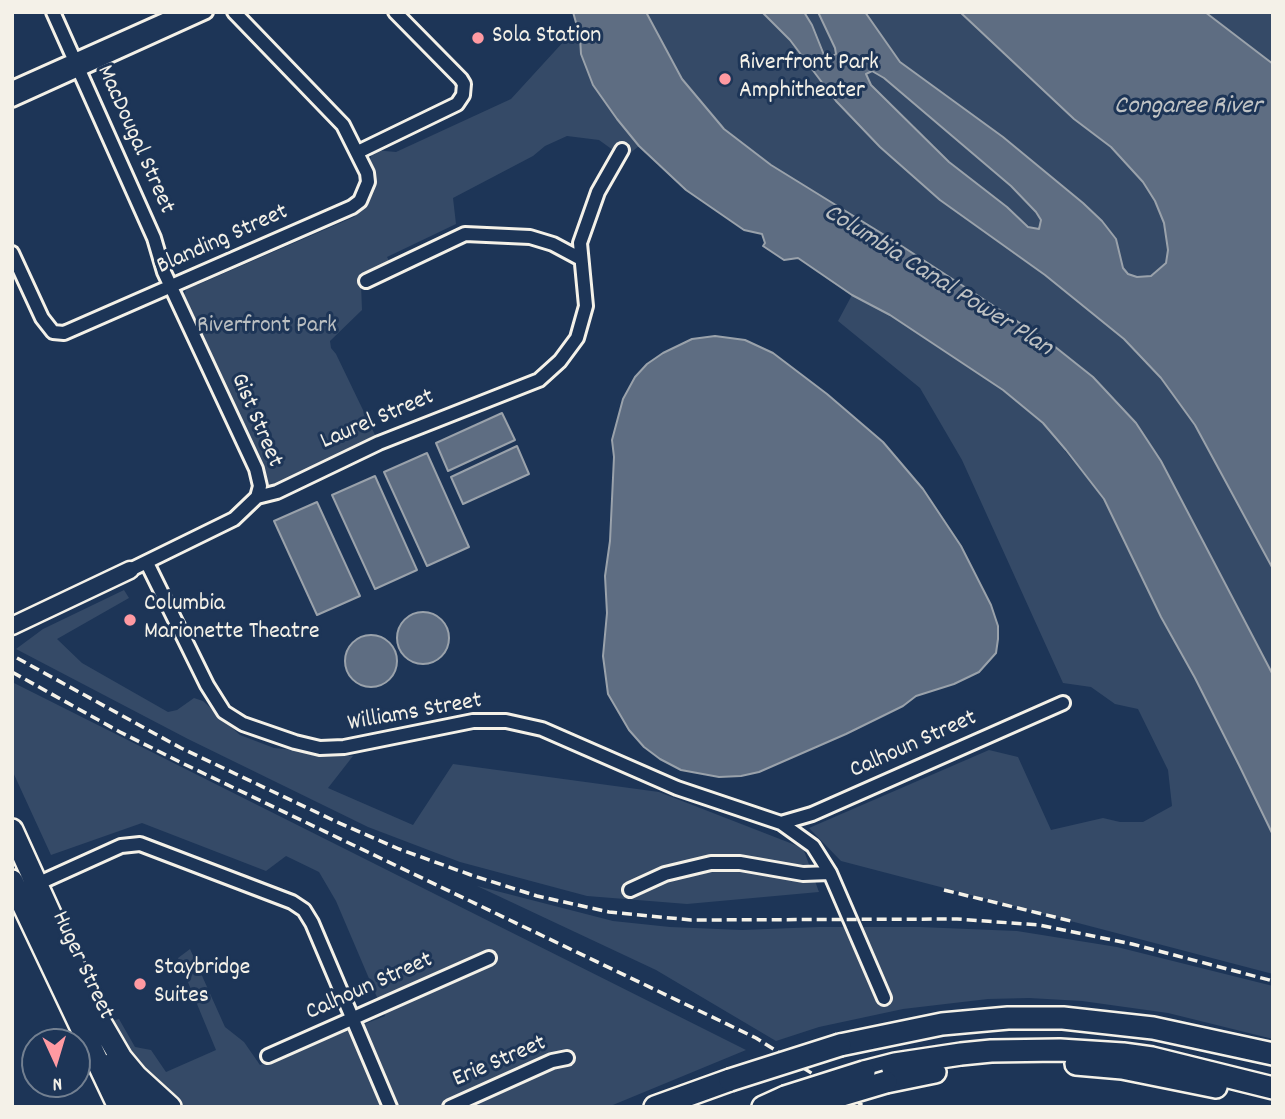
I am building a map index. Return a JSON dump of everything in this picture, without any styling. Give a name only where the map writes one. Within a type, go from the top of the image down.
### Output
[{"type":"highway","name":"Huger Street","points":[[12,830],[96,1015]]},
{"type":"highway","name":"Huger Street","points":[[14,890],[102,1073]]},
{"type":"highway","points":[[96,1015],[114,1068],[130,1094],[142,1107]]},
{"type":"highway","points":[[96,1015],[121,1058],[136,1076],[170,1107]]},
{"type":"highway","points":[[655,1107],[839,1045],[942,1024],[1038,1018],[1100,1020],[1153,1028],[1269,1054]]},
{"type":"highway","points":[[794,1102],[864,1072],[895,1064],[991,1051],[1060,1049],[1152,1058],[1272,1094]]},
{"type":"highway","points":[[763,1107],[965,1067],[1068,1064],[1143,1072],[1272,1094]]},
{"type":"highway","points":[[102,1073],[111,1107]]},
{"type":"highway","points":[[102,1073],[119,1107]]},
{"type":"street","name":"MacDougal Street","points":[[53,12],[155,238],[171,287]]},
{"type":"street","points":[[12,100],[182,12]]},
{"type":"street","points":[[12,88],[77,65],[205,12]]},
{"type":"street","points":[[234,12],[343,125],[358,152],[457,104],[463,95],[464,84],[461,79],[395,12]]},
{"type":"street","name":"Laurel Street","points":[[12,626],[234,519],[257,497],[277,492],[379,443],[539,380],[560,360],[577,338],[586,306],[580,243],[598,192],[622,150]]},
{"type":"street","name":"Blanding Street","points":[[12,253],[42,318],[53,332],[64,333],[352,207],[360,201],[368,183],[367,173],[358,152]]},
{"type":"street","points":[[366,281],[465,233],[530,237],[553,244],[581,259]]},
{"type":"street","name":"Gist Street","points":[[171,287],[256,469],[260,486],[257,497]]},
{"type":"street","name":"Williams Street","points":[[147,563],[207,685],[224,712],[243,724],[320,748],[344,747],[473,721],[506,721],[541,729],[677,788],[781,823],[813,846],[830,873],[884,998]]},
{"type":"street","name":"Calhoun Street","points":[[781,823],[812,814],[1063,704]]},
{"type":"street","points":[[14,890],[37,884],[121,846],[141,844],[292,902],[304,911],[312,923],[390,1107]]},
{"type":"street","points":[[630,890],[665,874],[711,863],[740,863],[803,874],[830,873]]},
{"type":"street","name":"Calhoun Street","points":[[268,1056],[489,958]]},
{"type":"street","name":"Erie Street","points":[[450,1107],[552,1061],[567,1058]]},
{"type":"green space","points":[[646,12],[762,12],[790,40],[836,101],[880,147],[940,200],[1045,275],[1124,339],[1161,378],[1195,425],[1273,569],[1273,675],[1161,461],[1136,423],[1115,399],[1093,377],[1049,342],[771,165],[724,129],[682,79]]},
{"type":"green space","points":[[804,12],[818,12],[822,18],[835,48],[836,54],[833,57],[824,55]]},
{"type":"green space","points":[[865,12],[960,12],[1074,119],[1111,147],[1143,182],[1164,223],[1168,250],[1166,263],[1151,276],[1137,277],[1128,274],[1123,268],[1116,239],[1102,221],[1003,137],[900,62]]},
{"type":"green space","points":[[1205,12],[1273,12],[1273,64],[1248,47]]},
{"type":"green space","name":"Riverfront Park","points":[[580,37],[581,54],[593,85],[639,146],[624,158],[599,140],[567,136],[453,198],[456,224],[387,257],[391,264],[367,277],[361,284],[362,310],[330,341],[331,348],[376,437],[280,486],[269,485],[185,303],[187,287],[354,217],[373,188],[369,161],[374,150],[396,152],[511,99],[565,40]]},
{"type":"green space","points":[[872,71],[884,77],[1011,186],[1036,212],[1041,220],[1039,229],[1028,227],[1007,207],[949,162],[871,85],[866,74]]},
{"type":"green space","points":[[852,295],[890,315],[1003,390],[1043,424],[1104,499],[1161,617],[1195,678],[1273,835],[1273,974],[841,861],[809,828],[989,750],[1018,757],[1051,830],[1103,818],[1120,822],[1143,822],[1172,806],[1168,770],[1138,709],[1115,704],[1091,687],[1063,683],[962,460],[920,388],[838,321]]},
{"type":"green space","points":[[124,590],[129,598],[57,639],[82,663],[168,712],[177,710],[194,698],[203,701],[240,735],[274,748],[353,756],[328,788],[413,825],[453,764],[659,792],[803,848],[819,892],[687,904],[587,896],[460,862],[368,827],[188,739],[16,649],[43,629]]},
{"type":"green space","points":[[12,682],[746,1050],[608,1107],[179,1107],[136,1070],[108,1022],[119,1019],[135,1047],[151,1050],[166,1072],[216,1050],[178,958],[190,949],[225,1027],[244,1042],[260,1065],[385,1016],[336,901],[319,872],[286,856],[266,871],[142,823],[51,855],[12,770]]},
{"type":"green space","points":[[477,886],[613,921],[670,927],[742,930],[920,927],[1017,931],[1117,947],[1273,986],[1273,1039],[1168,1013],[1082,1001],[1029,998],[988,999],[903,1009],[819,1027],[776,1041],[656,970]]},
{"type":"water","name":"Columbia Canal Power Plan","points":[[573,12],[646,12],[682,79],[724,129],[771,165],[1049,342],[1093,377],[1136,423],[1161,461],[1273,675],[1273,835],[1195,678],[1161,617],[1104,499],[1066,450],[1043,423],[1003,390],[798,258],[784,260],[763,246],[765,243],[762,234],[744,230],[686,190],[639,146],[593,85],[581,54],[580,37]]},
{"type":"water","name":"Congaree River","points":[[762,12],[804,12],[824,55],[829,58],[836,54],[835,48],[818,12],[865,12],[900,62],[1003,137],[1102,221],[1116,239],[1123,268],[1128,274],[1137,277],[1151,276],[1166,263],[1168,250],[1164,223],[1143,182],[1111,147],[1074,119],[960,12],[1205,12],[1273,64],[1273,569],[1195,425],[1161,378],[1124,339],[1045,275],[940,200],[880,147],[836,101],[790,40]],"holes":[[[872,71],[884,78],[1011,186],[1036,212],[1041,220],[1039,229],[1028,227],[1007,207],[949,162],[871,85],[866,74]]]},
{"type":"water","points":[[715,336],[745,340],[773,353],[883,442],[923,489],[961,546],[991,605],[998,626],[996,653],[979,672],[954,684],[916,696],[903,706],[846,734],[759,772],[719,777],[681,770],[644,747],[629,730],[608,694],[603,656],[607,613],[605,576],[610,541],[614,457],[612,440],[623,399],[635,377],[663,353],[692,339]]},
{"type":"water","points":[[502,413],[515,440],[448,471],[436,443]]},
{"type":"water","points":[[517,446],[529,474],[463,504],[451,477]]},
{"type":"water","points":[[427,453],[469,547],[427,566],[384,472]]},
{"type":"water","points":[[375,476],[417,570],[375,589],[332,495]]},
{"type":"water","points":[[317,502],[360,596],[317,615],[274,521]]},
{"type":"water","points":[[423,612],[433,614],[441,620],[447,628],[447,648],[441,656],[433,662],[423,664],[413,662],[405,656],[399,648],[397,638],[399,628],[405,620],[413,614]]},
{"type":"water","points":[[371,635],[381,637],[389,643],[395,651],[395,671],[389,679],[381,685],[371,687],[361,685],[353,679],[347,671],[345,661],[347,651],[353,643],[361,637]]},
{"type":"railway","points":[[17,658],[181,748],[337,822],[399,849],[537,896],[609,912],[691,920],[957,919],[1039,925],[1132,944],[1273,981]]},
{"type":"railway","points":[[12,672],[184,764],[756,1038],[865,1107]]},
{"type":"railway","points":[[944,890],[1071,921]]},
{"type":"place","name":"Sola Station","points":[[478,38]]},
{"type":"place","name":"Riverfront Park Amphitheater","points":[[725,79]]},
{"type":"place","name":"Columbia Marionette Theatre","points":[[130,620]]},
{"type":"place","name":"Staybridge Suites","points":[[140,984]]}]
